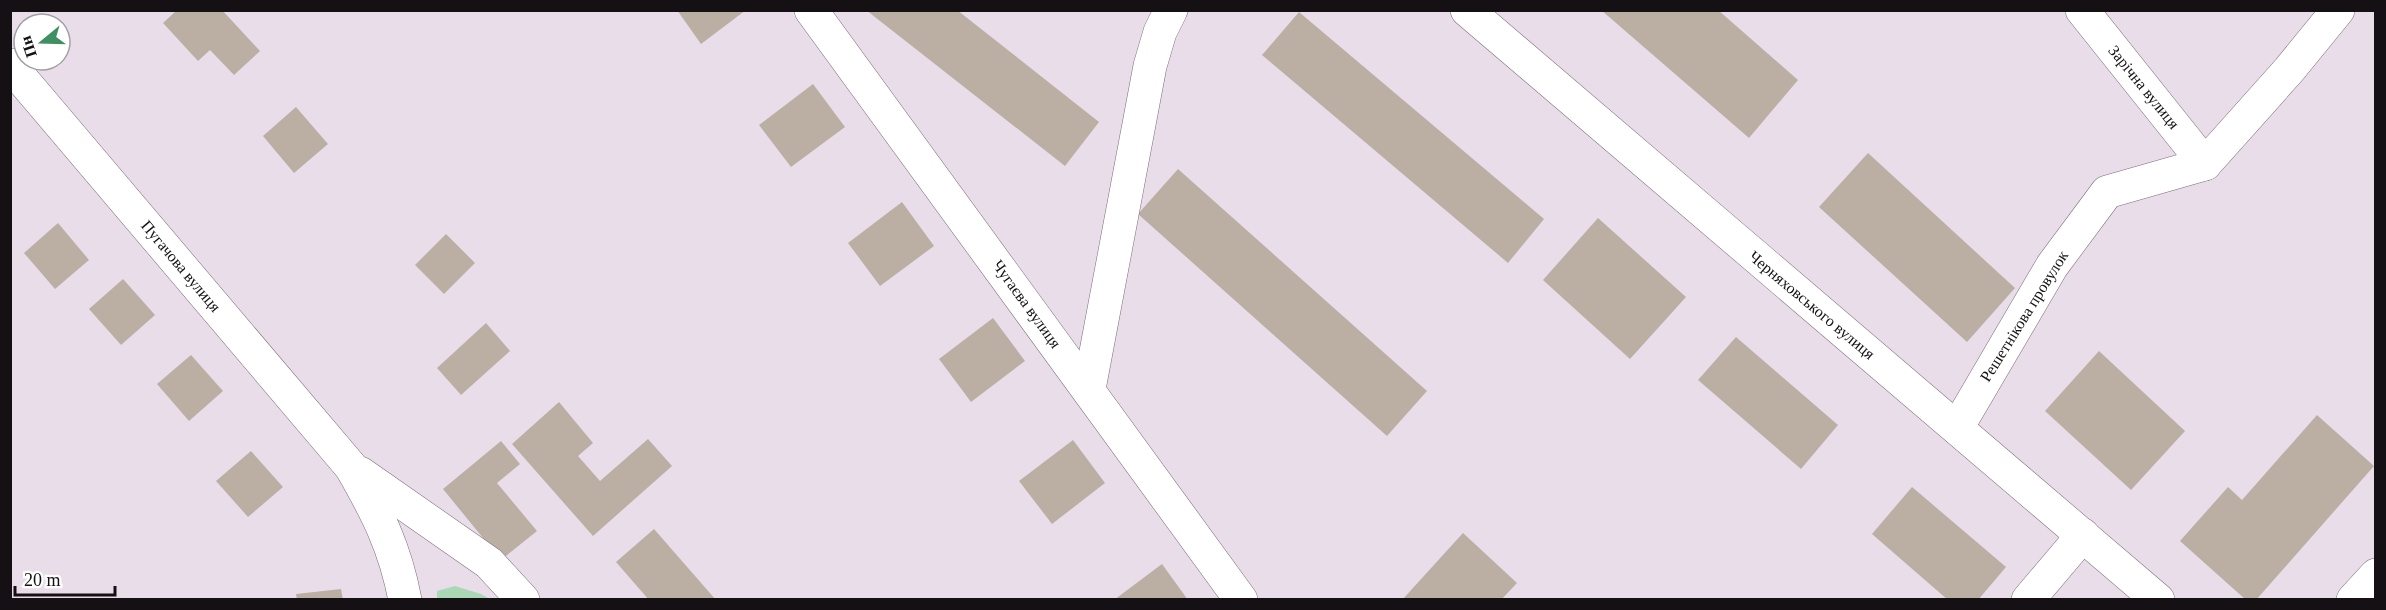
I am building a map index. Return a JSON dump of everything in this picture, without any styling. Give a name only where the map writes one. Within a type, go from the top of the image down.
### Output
[{"type":"street","name":"Чугаєва вулиця","points":[[810,10],[1241,600]]},
{"type":"street","points":[[1089,389],[1150,66],[1160,32],[1171,10]]},
{"type":"street","name":"Зарічна вулиця","points":[[2082,10],[2205,164]]},
{"type":"street","points":[[2205,164],[2289,70],[2338,10]]},
{"type":"street","name":"Черняховського вулиця","points":[[1488,17],[1956,428],[2158,600]]},
{"type":"street","name":"Пугачова вулиця","points":[[10,65],[351,467],[383,525],[399,565],[405,600]]},
{"type":"street","name":"Решетнікова провулок","points":[[1956,428],[2052,266],[2107,192],[2205,164]]},
{"type":"street","name":"Пугачова вулиця","points":[[351,467],[489,563],[523,600]]},
{"type":"street","points":[[2028,600],[2083,536]]},
{"type":"street","points":[[2353,600],[2376,575]]},
{"type":"green space","points":[[455,586],[490,599],[437,599],[437,591]]},
{"type":"building","points":[[177,10],[222,10],[260,51],[234,75],[210,50],[198,61],[163,23]]},
{"type":"building","points":[[677,10],[746,10],[701,44]]},
{"type":"building","points":[[866,10],[957,10],[1099,122],[1065,166]]},
{"type":"building","points":[[1601,10],[1718,10],[1798,80],[1749,138]]},
{"type":"building","points":[[1299,12],[1544,219],[1508,263],[1262,55]]},
{"type":"building","points":[[813,84],[845,127],[791,167],[759,125]]},
{"type":"building","points":[[296,107],[328,144],[294,173],[263,136]]},
{"type":"building","points":[[1868,153],[2015,288],[1967,342],[1819,207]]},
{"type":"building","points":[[1178,169],[1427,391],[1387,436],[1138,214]]},
{"type":"building","points":[[902,202],[934,246],[880,286],[848,243]]},
{"type":"building","points":[[1598,218],[1686,297],[1630,359],[1543,280]]},
{"type":"building","points":[[58,223],[89,260],[55,289],[24,253]]},
{"type":"building","points":[[446,234],[475,263],[444,294],[415,265]]},
{"type":"building","points":[[123,279],[155,315],[121,345],[89,309]]},
{"type":"building","points":[[993,318],[1025,361],[971,402],[939,359]]},
{"type":"building","points":[[486,323],[510,351],[461,395],[437,368]]},
{"type":"building","points":[[1736,337],[1838,425],[1801,469],[1698,380]]},
{"type":"building","points":[[2099,351],[2185,431],[2131,490],[2045,411]]},
{"type":"building","points":[[191,355],[223,391],[189,421],[157,384]]},
{"type":"building","points":[[559,402],[593,443],[578,456],[600,481],[648,439],[672,466],[593,536],[512,444]]},
{"type":"building","points":[[2317,415],[2374,466],[2256,600],[2246,600],[2180,541],[2228,487],[2242,500]]},
{"type":"building","points":[[1073,440],[1105,483],[1052,524],[1019,481]]},
{"type":"building","points":[[501,441],[520,464],[497,483],[537,531],[501,560],[443,489]]},
{"type":"building","points":[[251,451],[283,487],[248,517],[216,481]]},
{"type":"building","points":[[1912,487],[2006,567],[1978,600],[1948,600],[1872,534]]},
{"type":"building","points":[[654,529],[716,600],[649,600],[616,562]]},
{"type":"building","points":[[1463,533],[1517,583],[1501,600],[1402,600]]},
{"type":"building","points":[[1162,564],[1188,600],[1114,600]]},
{"type":"building","points":[[341,589],[343,600],[297,600],[296,594]]}]
